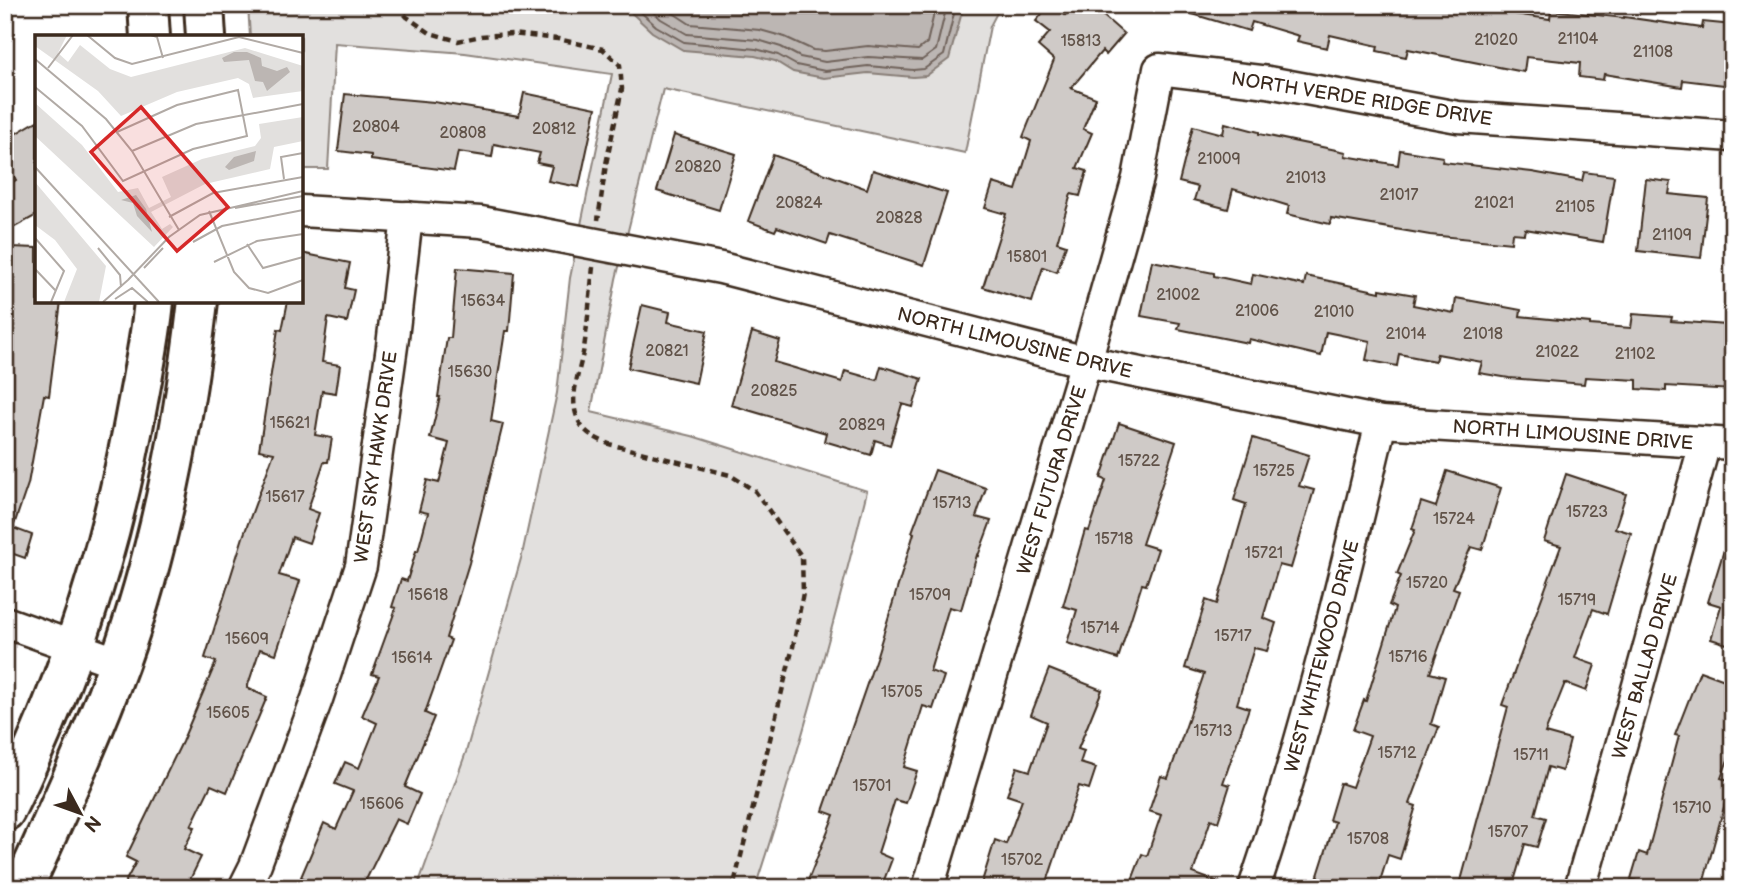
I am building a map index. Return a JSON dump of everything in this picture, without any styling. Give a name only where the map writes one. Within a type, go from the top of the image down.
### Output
[{"type":"main road","points":[[148,5],[150,35]]},
{"type":"main road","points":[[204,5],[206,35]]},
{"type":"main road","points":[[5,811],[44,725],[73,647],[115,513],[134,425],[154,303]]},
{"type":"main road","points":[[23,888],[119,663],[154,548],[189,382],[198,303]]},
{"type":"street","name":"NORTH VERDE RIDGE DRIVE","points":[[1158,69],[1268,82],[1458,117],[1733,136]]},
{"type":"street","name":"WEST FUTURA DRIVE","points":[[928,888],[1086,362],[1138,178],[1158,69]]},
{"type":"street","name":"NORTH LIMOUSINE DRIVE","points":[[303,211],[481,222],[720,268],[1086,362],[1381,422],[1719,443]]},
{"type":"street","name":"WEST SKY HAWK DRIVE","points":[[244,888],[255,866],[317,699],[361,566],[407,217]]},
{"type":"street","name":"WEST WHITEWOOD DRIVE","points":[[1254,888],[1338,604],[1381,422]]},
{"type":"street","name":"WEST BALLAD DRIVE","points":[[1580,888],[1633,704],[1719,443]]},
{"type":"street","points":[[5,622],[119,663]]},
{"type":"path","points":[[397,5],[407,17],[430,33],[458,41],[512,34],[558,39],[603,49],[620,65],[622,89],[606,164],[584,346],[575,389],[577,417],[591,436],[609,444],[730,475],[755,491],[802,557],[803,593],[793,647],[733,888]]},
{"type":"shaded area","points":[[248,5],[1001,5],[990,26],[965,153],[663,89],[616,279],[591,412],[692,436],[867,491],[815,690],[755,888],[417,888],[466,752],[522,555],[557,393],[570,278],[612,74],[465,53],[335,43],[328,169],[303,169],[303,35],[250,35]]},
{"type":"water","points":[[623,5],[964,5],[949,59],[926,76],[868,73],[824,78],[793,72],[775,61],[755,56],[683,50],[652,32]]},
{"type":"building","points":[[1049,5],[1053,5],[1065,15],[1074,5],[1091,5],[1124,34],[1106,55],[1102,51],[1071,88],[1096,98],[1083,129],[1092,133],[1077,168],[1087,171],[1080,196],[1071,194],[1057,242],[1066,245],[1057,272],[1043,267],[1032,302],[983,287],[1006,214],[985,208],[993,183],[1016,190],[1031,141],[1023,137],[1054,60],[1038,46],[1050,32],[1036,21]]},
{"type":"building","points":[[1179,5],[1450,5],[1550,19],[1551,10],[1702,28],[1703,22],[1733,25],[1733,86],[1683,80],[1682,87],[1604,74],[1603,80],[1579,77],[1580,63],[1526,57],[1524,72],[1408,49],[1406,57],[1377,51],[1378,46],[1330,35],[1327,48],[1297,41],[1299,36],[1252,22],[1249,31],[1179,10]]},
{"type":"building","points":[[524,93],[596,108],[579,187],[548,181],[552,166],[537,163],[540,153],[494,144],[492,157],[458,152],[454,171],[371,160],[371,155],[338,151],[345,94],[434,102],[519,116]]},
{"type":"building","points":[[35,122],[35,216],[15,227],[5,211],[5,187],[16,180],[5,162],[5,140]]},
{"type":"building","points":[[1225,123],[1259,134],[1346,152],[1345,156],[1398,165],[1400,150],[1443,157],[1442,162],[1532,172],[1582,181],[1584,172],[1614,176],[1603,242],[1525,229],[1524,234],[1512,233],[1511,243],[1430,235],[1331,218],[1330,224],[1287,214],[1289,206],[1233,189],[1228,209],[1194,200],[1198,187],[1179,182],[1193,126],[1223,134]]},
{"type":"building","points":[[674,135],[736,154],[719,210],[657,191]]},
{"type":"building","points":[[773,155],[867,189],[873,170],[947,193],[924,265],[830,235],[827,244],[777,227],[775,231],[748,221]]},
{"type":"building","points":[[1646,179],[1671,182],[1669,194],[1708,198],[1701,258],[1638,251]]},
{"type":"building","points":[[11,247],[35,248],[35,303],[61,303],[49,396],[44,395],[28,484],[13,528],[32,535],[25,558],[5,551],[5,350]]},
{"type":"building","points":[[303,253],[350,263],[345,288],[354,290],[347,322],[328,318],[322,362],[340,365],[336,393],[322,391],[315,435],[332,438],[328,462],[324,462],[308,509],[319,513],[309,543],[292,537],[279,575],[300,581],[276,654],[260,649],[247,688],[267,697],[227,792],[211,785],[191,826],[195,827],[184,849],[201,857],[186,888],[122,888],[136,862],[126,857],[182,742],[216,662],[205,658],[243,537],[274,453],[259,450],[278,329],[282,330],[288,303],[303,303]]},
{"type":"building","points":[[1152,261],[1214,273],[1214,276],[1251,284],[1253,274],[1304,285],[1306,276],[1380,292],[1380,289],[1415,295],[1413,305],[1454,313],[1456,298],[1521,310],[1520,316],[1590,325],[1631,328],[1633,314],[1672,317],[1671,321],[1727,325],[1726,335],[1733,335],[1733,390],[1666,386],[1666,391],[1637,389],[1637,380],[1585,377],[1584,384],[1509,378],[1479,373],[1482,362],[1437,354],[1435,361],[1399,354],[1397,366],[1366,360],[1370,341],[1326,332],[1321,356],[1249,339],[1248,343],[1178,329],[1180,323],[1141,316]]},
{"type":"building","points":[[457,268],[514,273],[509,331],[505,331],[491,421],[503,424],[469,563],[446,638],[451,640],[425,713],[434,717],[405,787],[420,794],[407,824],[396,819],[362,888],[323,888],[301,877],[324,823],[336,829],[353,791],[335,784],[345,762],[359,768],[377,723],[362,716],[379,676],[372,674],[396,608],[392,607],[401,579],[407,581],[418,551],[428,513],[419,511],[427,480],[439,483],[449,443],[430,438],[440,397],[447,338],[451,338]]},
{"type":"building","points":[[642,305],[670,312],[668,322],[707,331],[696,383],[628,368]]},
{"type":"building","points":[[752,332],[780,341],[774,362],[842,382],[845,371],[877,380],[881,366],[922,379],[913,407],[902,404],[890,445],[875,440],[871,455],[824,441],[826,433],[731,405]]},
{"type":"building","points":[[1119,423],[1176,442],[1142,544],[1158,549],[1146,585],[1142,584],[1118,659],[1067,643],[1077,610],[1063,606],[1085,530],[1089,531],[1106,480],[1101,478]]},
{"type":"building","points":[[1253,438],[1309,455],[1299,486],[1314,490],[1291,568],[1279,565],[1263,618],[1276,623],[1267,651],[1254,648],[1237,704],[1249,708],[1223,783],[1230,785],[1218,822],[1211,819],[1193,873],[1228,886],[1129,888],[1142,854],[1147,856],[1161,815],[1149,811],[1161,776],[1168,778],[1204,674],[1185,668],[1206,600],[1217,604],[1246,504],[1234,500]]},
{"type":"building","points":[[935,470],[986,488],[976,517],[991,521],[977,555],[961,610],[949,607],[930,671],[944,676],[933,709],[923,706],[904,767],[917,771],[906,803],[895,800],[878,853],[892,859],[881,888],[805,888],[834,815],[823,811],[877,655],[914,533],[912,532]]},
{"type":"building","points":[[1447,471],[1501,488],[1482,550],[1471,547],[1453,588],[1459,590],[1430,673],[1445,677],[1431,724],[1439,727],[1410,804],[1416,806],[1400,859],[1388,855],[1378,888],[1314,888],[1335,822],[1329,820],[1340,783],[1352,787],[1370,736],[1353,730],[1364,700],[1366,701],[1395,608],[1389,605],[1401,576],[1397,574],[1415,530],[1412,529],[1421,502],[1436,507]]},
{"type":"building","points":[[1566,474],[1626,494],[1615,528],[1631,533],[1607,614],[1593,609],[1575,658],[1595,665],[1586,691],[1565,683],[1545,733],[1570,740],[1562,771],[1548,767],[1535,815],[1546,818],[1537,847],[1525,844],[1512,888],[1459,888],[1508,707],[1502,705],[1561,546],[1544,541]]},
{"type":"building","points":[[1728,537],[1733,538],[1733,646],[1711,639],[1721,606],[1708,602]]},
{"type":"building","points":[[1049,669],[1102,690],[1078,749],[1084,751],[1080,763],[1096,768],[1089,789],[1079,786],[1045,888],[980,888],[995,840],[1006,844],[1022,800],[1007,795],[1017,767],[1030,771],[1047,722],[1031,715]]},
{"type":"building","points":[[1700,671],[1733,683],[1733,747],[1721,778],[1731,781],[1702,888],[1643,888],[1645,884],[1631,879],[1639,852],[1647,855],[1679,736],[1675,735]]}]
